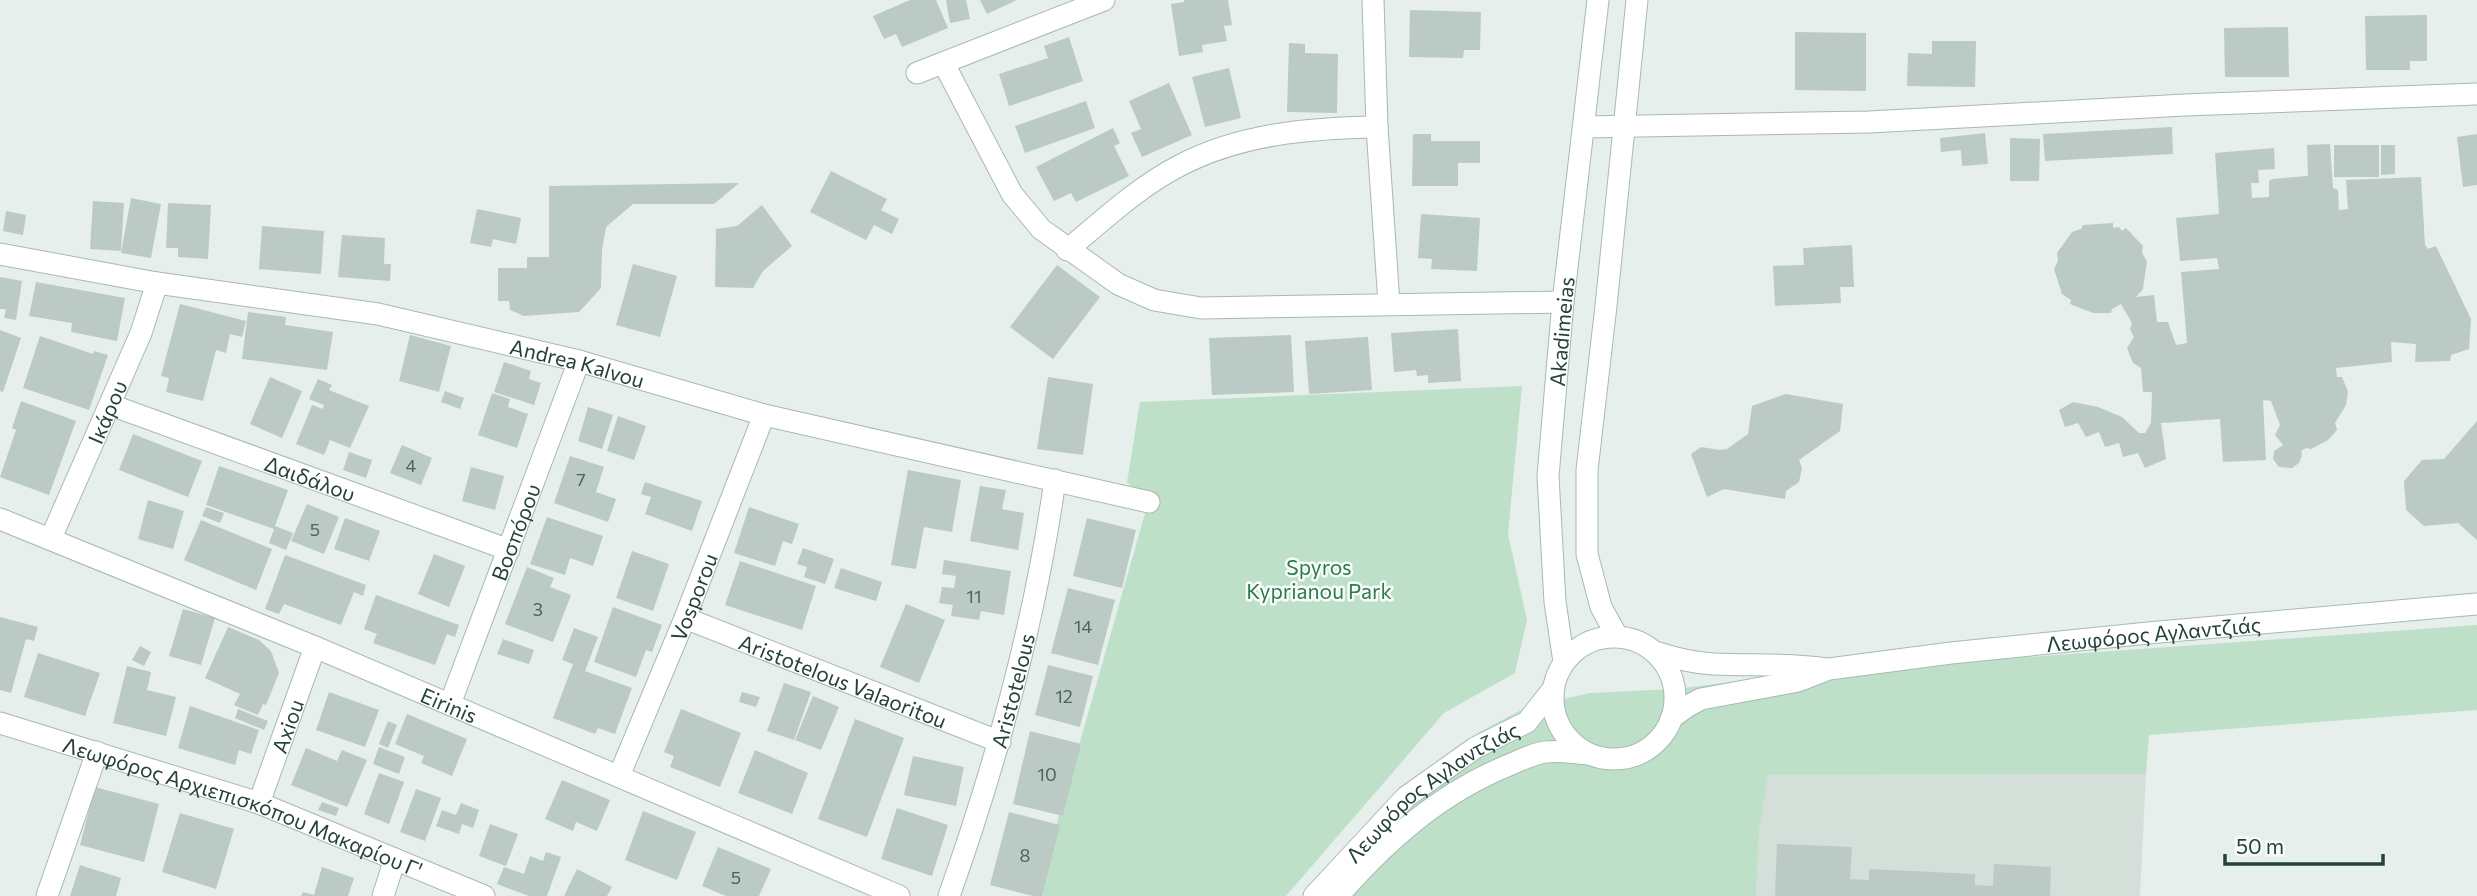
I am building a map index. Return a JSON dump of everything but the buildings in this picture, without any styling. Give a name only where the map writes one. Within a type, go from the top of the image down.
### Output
[{"type":"street","points":[[917,73],[1104,0]]},
{"type":"street","points":[[1373,0],[1377,127],[1388,304]]},
{"type":"street","name":"Akadimeias","points":[[1564,662],[1555,602],[1548,476],[1563,302],[1598,0]]},
{"type":"street","name":"Akadimeias","points":[[1618,636],[1601,607],[1587,554],[1587,470],[1626,126],[1637,0]]},
{"type":"street","points":[[944,64],[1012,194],[1041,229],[1118,284],[1154,300],[1201,308],[1563,302]]},
{"type":"street","points":[[1585,127],[1869,122],[2185,105],[2477,94]]},
{"type":"street","points":[[1067,250],[1153,183],[1179,166],[1208,154],[1261,138],[1303,131],[1377,127]]},
{"type":"street","name":"Andrea Kalvou","points":[[0,254],[157,283],[378,314],[579,361],[764,415],[1149,502]]},
{"type":"street","name":"Ικάρου","points":[[51,538],[111,405],[145,322],[157,283]]},
{"type":"street","name":"Βοσπόρου","points":[[450,704],[579,361]]},
{"type":"street","name":"Δαιδάλου","points":[[111,405],[509,550]]},
{"type":"street","name":"Vosporou","points":[[619,776],[685,618],[764,415]]},
{"type":"street","name":"Aristotelous","points":[[949,896],[1000,742],[1029,621],[1050,519],[1055,480]]},
{"type":"street","name":"Eirinis","points":[[0,519],[316,647],[899,896]]},
{"type":"street","name":"Λεωφόρος Αγλαντζιάς","points":[[1671,718],[1701,699],[1798,681],[1829,669],[2148,632],[2477,604]]},
{"type":"street","name":"Aristotelous Valaoritou","points":[[685,618],[1000,742]]},
{"type":"street","points":[[1618,636],[1637,641],[1655,652],[1665,664],[1672,678],[1675,705],[1659,739],[1639,753],[1616,758],[1592,754],[1578,747],[1566,736],[1553,707],[1553,689],[1564,662],[1574,651],[1587,642],[1618,636]]},
{"type":"street","name":"Axiou","points":[[259,803],[316,647]]},
{"type":"street","name":"Λεωφόρος Αγλαντζιάς","points":[[1655,652],[1683,661],[1713,664],[1796,664],[1829,669]]},
{"type":"street","name":"Λεωφόρος Αγλαντζιάς","points":[[1314,896],[1406,797],[1475,748],[1527,722],[1553,689]]},
{"type":"street","name":"Λεωφόρος Αρχιεπισκόπου Μακαρίου Γ'","points":[[0,723],[259,803],[484,896]]},
{"type":"street","points":[[47,896],[97,752]]},
{"type":"street","name":"Λεωφόρος Αγλαντζιάς","points":[[1338,896],[1383,848],[1411,824],[1468,784],[1533,755],[1546,752],[1592,754]]},
{"type":"street","points":[[383,896],[395,859]]},
{"type":"shaded area","points":[[2146,774],[2140,896],[1756,896],[1759,832],[1767,775]]},
{"type":"green space","name":"Spyros Kyprianou Park","points":[[1522,386],[1508,534],[1527,620],[1515,673],[1444,713],[1286,896],[1036,896],[1148,503],[1127,482],[1140,402]]},
{"type":"green space","points":[[2477,625],[2477,710],[2149,735],[2146,774],[1768,775],[1759,832],[1756,896],[1334,896],[1429,783],[1478,733],[1525,708],[1590,693],[1674,689],[1806,673]]}]
